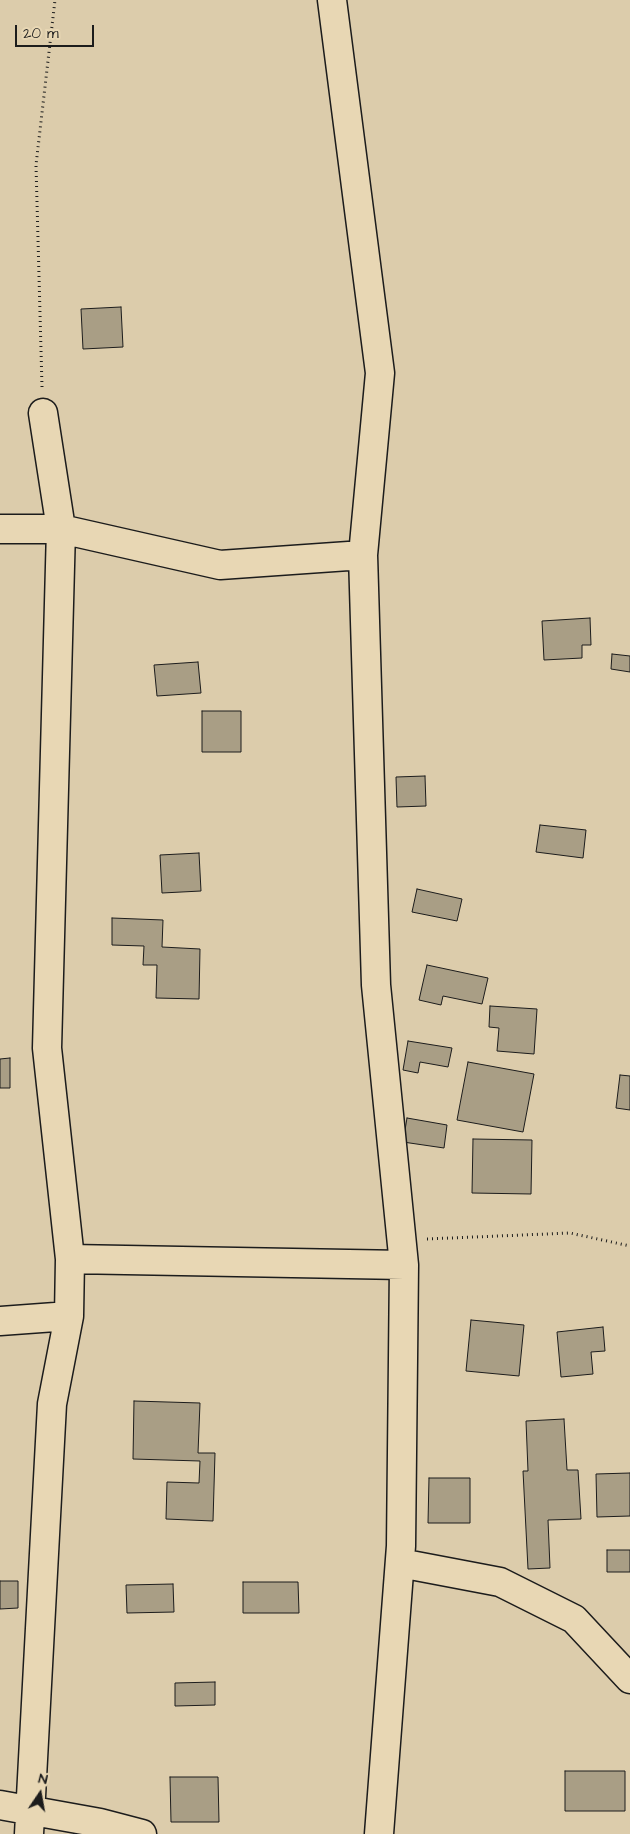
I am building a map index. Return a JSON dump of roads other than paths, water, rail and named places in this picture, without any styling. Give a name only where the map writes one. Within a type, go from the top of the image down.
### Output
[{"type":"street","points":[[332,0],[380,373],[363,555],[376,986],[403,1252],[400,1563],[379,1834]]},
{"type":"street","points":[[30,1822],[52,1404],[69,1316],[70,1259],[47,1048],[62,529],[43,413]]},
{"type":"street","points":[[0,529],[62,529],[220,565],[363,555]]},
{"type":"street","points":[[70,1259],[403,1252]]},
{"type":"street","points":[[0,1321],[69,1316]]},
{"type":"street","points":[[400,1563],[500,1582],[574,1619],[630,1679]]},
{"type":"street","points":[[0,1805],[30,1822],[100,1823],[142,1834]]}]
